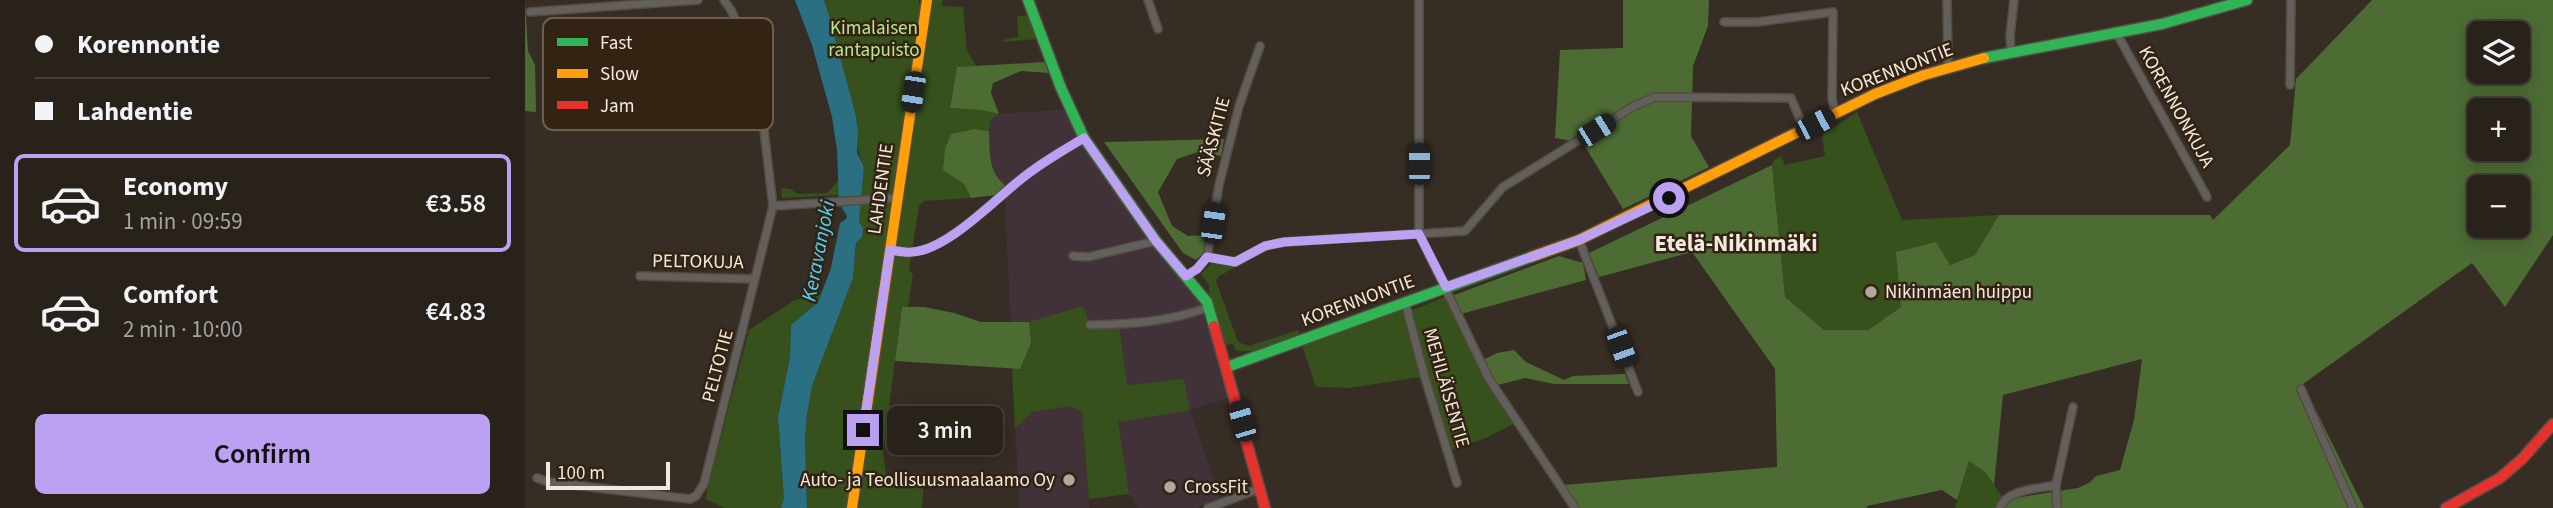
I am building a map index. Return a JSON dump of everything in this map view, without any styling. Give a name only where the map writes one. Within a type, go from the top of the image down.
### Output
[{"type":"street","points":[[530,12],[698,0]]},
{"type":"street","points":[[724,0],[734,18]]},
{"type":"street","name":"LAHDENTIE","points":[[852,508],[927,0]]},
{"type":"street","points":[[1028,0],[1061,88],[1084,138],[1156,241],[1209,307],[1265,508]]},
{"type":"street","points":[[1148,0],[1158,29]]},
{"type":"street","points":[[1419,0],[1419,234],[1489,379],[1576,508]]},
{"type":"street","points":[[1947,0],[1948,68]]},
{"type":"street","points":[[2011,52],[2014,0]]},
{"type":"street","name":"KORENNONTIE","points":[[1227,367],[1579,240],[1714,176],[1875,94],[1948,68],[2011,52],[2170,22],[2247,0]]},
{"type":"street","points":[[2290,85],[2291,0]]},
{"type":"street","points":[[1724,22],[1758,22],[1833,12],[1832,98],[1835,114]]},
{"type":"street","name":"KORENNONKUJA","points":[[2116,32],[2207,197]]},
{"type":"street","name":"SÄÄSKITIE","points":[[1207,257],[1219,185],[1231,137],[1260,46]]},
{"type":"street","points":[[1186,276],[1197,269],[1207,257],[1235,262],[1265,246],[1284,242],[1465,231],[1503,187],[1635,106],[1655,97],[1791,98],[1804,129]]},
{"type":"street","points":[[764,130],[773,206],[897,198]]},
{"type":"street","points":[[890,250],[913,252],[928,248],[948,237],[992,206],[1019,180],[1084,138]]},
{"type":"street","name":"PELTOTIE","points":[[537,478],[548,482],[690,499],[696,496],[704,484],[773,206]]},
{"type":"street","points":[[1579,240],[1638,392]]},
{"type":"street","points":[[1073,256],[1088,257],[1156,241]]},
{"type":"street","name":"PELTOKUJA","points":[[640,276],[755,279]]},
{"type":"street","name":"MEHILÄISENTIE","points":[[1405,302],[1457,483]]},
{"type":"street","points":[[1090,325],[1156,322],[1209,307]]},
{"type":"street","points":[[2301,389],[2353,508]]},
{"type":"street","points":[[2057,508],[2056,485],[2073,407]]},
{"type":"street","points":[[2446,508],[2500,478],[2522,459],[2553,424]]},
{"type":"street","points":[[2000,508],[2003,500],[2010,495],[2056,485]]},
{"type":"street","points":[[1208,508],[1261,488]]},
{"type":"shaded area","points":[[1070,109],[1084,138],[1204,298],[1235,396],[1190,410],[1220,498],[1196,508],[1137,508],[1128,494],[1089,499],[1089,508],[1019,508],[1005,201],[996,195],[1005,185],[996,178],[991,159],[989,131],[991,120],[999,114]]},
{"type":"green space","points":[[525,0],[528,51],[535,65],[536,112],[525,111]]},
{"type":"green space","name":"Kimalaisen rantapuisto","points":[[824,0],[919,0],[919,4],[931,5],[932,0],[943,0],[942,6],[963,7],[967,50],[976,66],[957,67],[950,108],[999,114],[991,120],[989,131],[975,129],[944,170],[964,184],[971,198],[924,201],[919,206],[909,270],[913,275],[908,307],[902,307],[883,451],[886,475],[925,473],[922,508],[807,508],[807,415],[812,386],[853,278],[864,167],[858,148],[856,116]]},
{"type":"green space","points":[[1623,0],[1709,0],[1708,26],[1693,66],[1691,136],[1709,167],[1623,209],[1583,143],[1555,138],[1560,50],[1623,48]]},
{"type":"green space","points":[[2372,0],[2553,0],[2553,235],[2505,307],[2472,263],[2303,384],[2364,508],[2004,508],[2006,502],[2015,498],[2078,488],[2096,476],[2120,470],[2134,420],[2142,359],[2003,395],[1994,485],[1985,472],[1969,461],[1957,500],[1942,490],[1867,508],[1580,508],[1563,485],[1777,467],[1775,369],[1692,252],[1599,277],[1589,253],[1772,165],[1785,297],[1824,330],[1868,330],[1901,307],[1896,252],[1936,242],[1950,265],[1975,255],[1999,215],[2210,215],[2213,220],[2290,145],[2296,79]]},
{"type":"green space","points":[[1028,15],[1037,39],[1003,42],[1018,37],[1017,16]]},
{"type":"green space","points":[[1045,62],[1049,73],[1021,71],[993,83],[991,93],[999,114],[950,108],[957,67]]},
{"type":"green space","points":[[1857,112],[1902,220],[1999,215],[1975,255],[1949,265],[1935,242],[1901,307],[1868,330],[1824,330],[1785,297],[1772,165],[1773,161],[1781,156],[1785,165],[1825,156],[1822,135]]},
{"type":"green space","points":[[975,129],[989,131],[995,174],[1005,185],[996,195],[971,198],[964,184],[943,170],[945,149],[951,134]]},
{"type":"green space","points":[[1224,139],[1221,156],[1198,152],[1177,159],[1158,192],[1172,226],[1188,236],[1206,235],[1204,253],[1196,260],[1183,253],[1104,142]]},
{"type":"green space","points":[[839,180],[840,195],[782,198],[781,188],[798,194],[827,193]]},
{"type":"green space","points":[[1559,256],[1583,263],[1586,280],[1457,315],[1449,297]]},
{"type":"green space","points":[[1215,259],[1236,262],[1238,266],[1219,276],[1216,281],[1238,342],[1249,346],[1298,330],[1300,334],[1252,351],[1236,350],[1233,344],[1226,345],[1209,294],[1209,285],[1201,274]]},
{"type":"green space","points":[[821,294],[818,302],[791,325],[790,357],[778,417],[784,498],[781,508],[725,508],[705,499],[749,330],[795,300]]},
{"type":"green space","points":[[1449,297],[1517,422],[1486,438],[1451,450],[1427,376],[1349,388],[1316,387],[1302,345],[1399,310],[1405,313]]},
{"type":"green space","points":[[1083,306],[1090,325],[1119,324],[1127,385],[1184,379],[1190,410],[1118,422],[1129,494],[1089,499],[1082,411],[1070,406],[1032,412],[1015,428],[1012,368],[1020,368],[1031,343],[1029,322]]},
{"type":"green space","points":[[902,307],[924,307],[981,322],[1029,322],[1031,343],[1020,369],[895,361]]},
{"type":"green space","points":[[1514,350],[1526,362],[1564,380],[1573,376],[1625,374],[1629,384],[1554,384],[1525,378],[1494,386],[1481,361],[1497,353]]},
{"type":"green space","points":[[1969,461],[1985,472],[2006,502],[2004,508],[1955,508]]},
{"type":"water","points":[[795,0],[824,0],[829,16],[856,116],[857,153],[864,167],[859,222],[863,228],[862,237],[856,243],[853,278],[812,386],[805,439],[807,508],[781,508],[784,498],[778,417],[790,357],[791,325],[818,302],[831,268],[840,223],[847,216],[839,203],[837,150],[832,117],[812,45]]},
{"type":"traffic: fast","points":[[1028,0],[1061,88],[1084,138],[1156,241],[1207,302],[1214,326]]},
{"type":"traffic: fast","points":[[1984,58],[2162,24],[2247,0]]},
{"type":"traffic: fast","points":[[1227,367],[1531,257]]},
{"type":"traffic: slow","points":[[852,508],[927,0]]},
{"type":"traffic: slow","points":[[1531,257],[1579,240],[1875,94],[1924,75],[1984,58]]},
{"type":"traffic: jam","points":[[1214,326],[1265,508]]},
{"type":"traffic: jam","points":[[2446,508],[2500,478],[2522,459],[2553,424]]},
{"type":"place","name":"Nikinmäen huippu","points":[[1871,292]]},
{"type":"place","name":"Auto- ja Teollisuusmaalaamo Oy","points":[[1069,480]]},
{"type":"place","name":"CrossFit","points":[[1170,487]]},
{"type":"district","name":"Etelä-Nikinmäki","points":[[1736,243]]},
{"type":"route","points":[[863,430],[890,250],[913,252],[928,248],[948,237],[992,206],[1019,180],[1084,138],[1156,241],[1186,276],[1197,269],[1207,257],[1235,262],[1265,246],[1284,242],[1419,234],[1446,287],[1579,240],[1669,198]]},
{"type":"water label","name":"Keravanjoki","points":[[818,251]]}]
